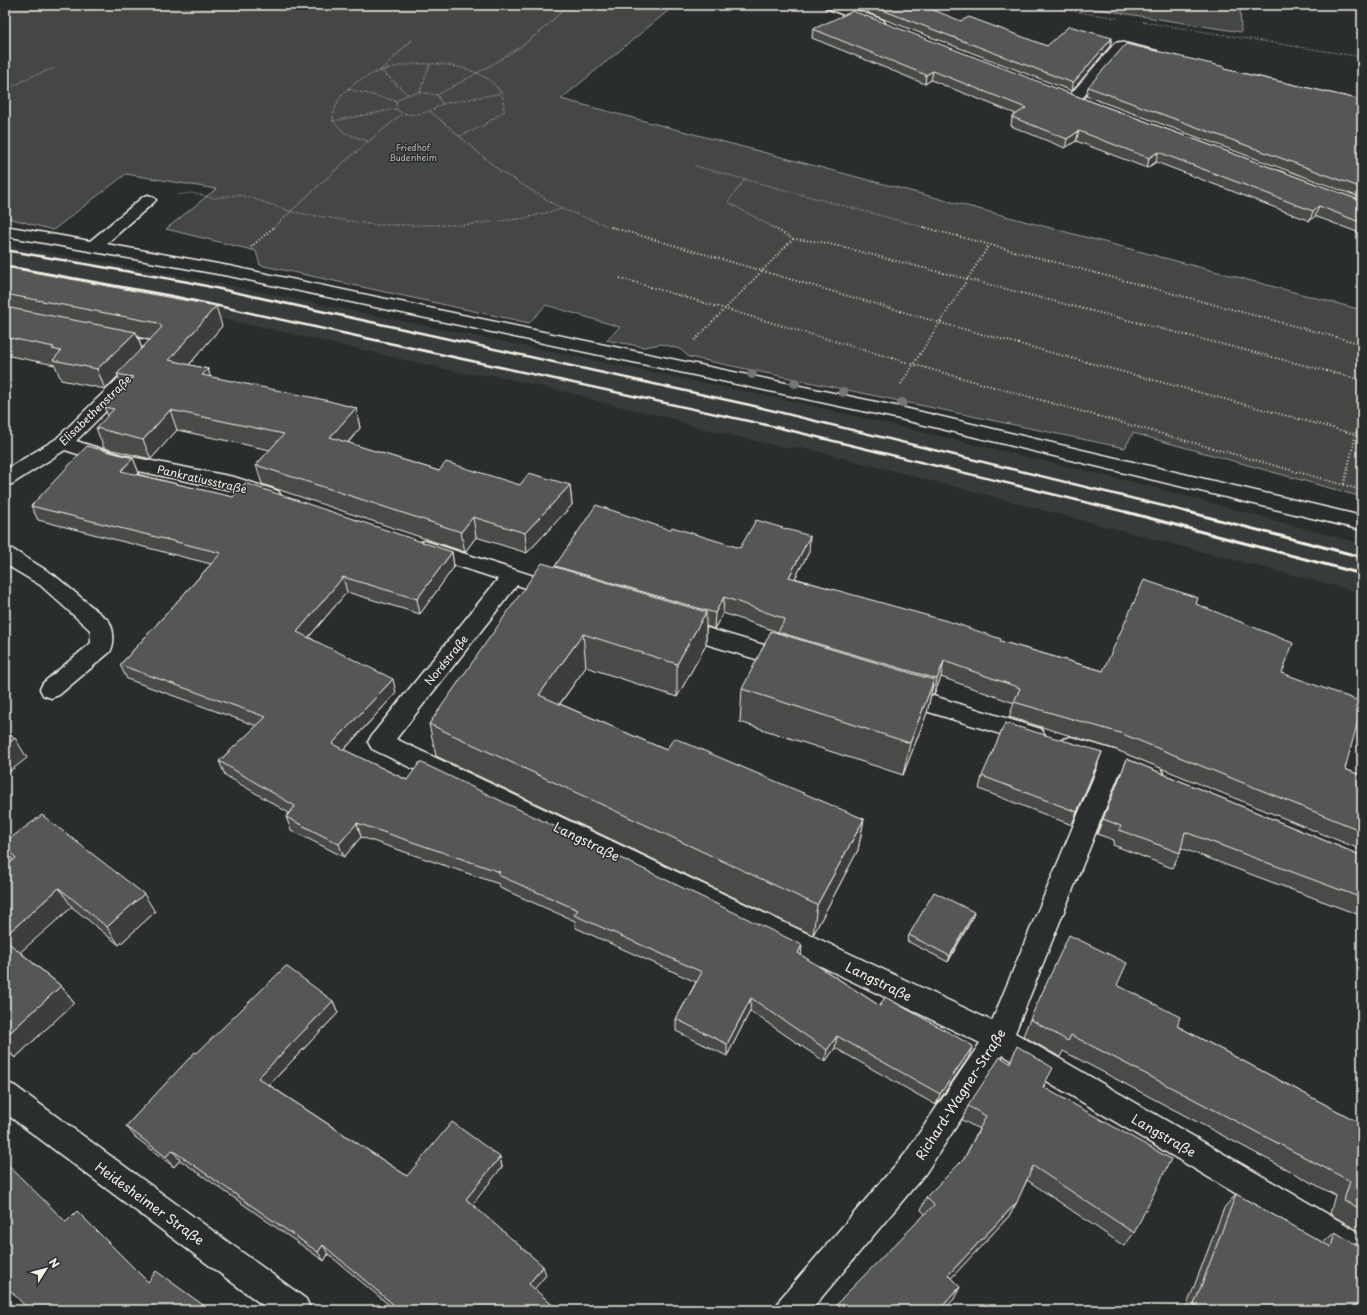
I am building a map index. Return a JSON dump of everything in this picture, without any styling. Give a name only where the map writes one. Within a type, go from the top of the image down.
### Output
[{"type":"street","points":[[831,5],[891,28]]},
{"type":"street","points":[[1074,99],[1120,46],[1165,57]]},
{"type":"street","points":[[1059,93],[1088,104]]},
{"type":"street","points":[[92,247],[148,200]]},
{"type":"street","points":[[5,231],[229,271],[900,413],[1295,506],[1362,524]]},
{"type":"street","name":"Elisabethenstraße","points":[[5,479],[64,443],[159,348],[97,336]]},
{"type":"street","name":"Pankratiusstraße","points":[[64,443],[118,461],[234,484],[286,502]]},
{"type":"street","points":[[407,542],[580,598]]},
{"type":"street","points":[[5,554],[47,580],[102,627],[102,646],[51,689]]},
{"type":"street","name":"Nordstraße","points":[[380,742],[512,577]]},
{"type":"street","points":[[656,621],[809,667]]},
{"type":"street","points":[[885,690],[1113,759],[1172,783]]},
{"type":"street","name":"Langstraße","points":[[380,742],[999,1038],[1362,1251]]},
{"type":"street","name":"Richard-Wagner-Straße","points":[[791,1310],[915,1164],[999,1038],[1113,759]]},
{"type":"street","name":"Heidesheimer Straße","points":[[5,1096],[295,1310]]},
{"type":"path","points":[[347,89],[396,101],[407,94],[420,92],[437,95],[478,72],[528,40],[562,11],[566,5]]},
{"type":"path","points":[[1038,5],[1124,19]]},
{"type":"path","points":[[1139,21],[1362,57]]},
{"type":"path","points":[[367,141],[345,133],[333,121],[334,106],[347,89],[381,70],[413,40]]},
{"type":"path","points":[[420,92],[430,64]]},
{"type":"path","points":[[381,70],[430,64],[458,66],[478,72],[494,83],[502,93],[504,111],[483,126],[460,136]]},
{"type":"path","points":[[5,91],[30,77],[55,68]]},
{"type":"path","points":[[381,70],[407,94]]},
{"type":"path","points":[[396,109],[402,114],[417,115],[431,112],[442,104],[502,93]]},
{"type":"path","points":[[437,95],[442,104]]},
{"type":"path","points":[[396,101],[396,109]]},
{"type":"path","points":[[333,121],[396,109]]},
{"type":"path","points":[[431,112],[500,171],[562,209],[626,232],[940,323],[1362,436]]},
{"type":"path","points":[[229,271],[249,249],[292,212],[367,141],[402,114]]},
{"type":"path","points":[[695,166],[1362,344]]},
{"type":"path","points":[[745,179],[728,202],[793,239],[822,242],[1362,380]]},
{"type":"path","points":[[177,196],[191,193],[214,198],[237,195],[252,198],[292,212],[375,225],[465,225],[526,218],[562,209]]},
{"type":"path","points":[[673,365],[793,239]]},
{"type":"path","points":[[898,389],[912,364],[940,323],[989,244]]},
{"type":"path","points":[[620,278],[912,364],[1362,490]]},
{"type":"path","points":[[1344,484],[1362,409]]},
{"type":"shaded area","points":[[5,245],[193,278],[787,400],[1145,485],[1362,544],[1362,593],[801,447],[786,448],[692,426],[674,419],[597,401],[587,397],[492,375],[467,374],[257,326],[5,278]]},
{"type":"green space","name":"Friedhof Budenheim","points":[[5,5],[675,5],[561,99],[1362,310],[1362,497],[1133,433],[1125,448],[689,357],[680,349],[662,344],[644,347],[606,340],[620,327],[546,305],[529,323],[260,265],[256,251],[166,229],[216,189],[126,174],[53,230],[5,217]]},
{"type":"green space","points":[[1091,5],[1240,5],[1241,32],[1090,8]]},
{"type":"building","points":[[869,5],[921,5],[961,21],[969,17],[1047,46],[1069,26],[1112,38],[1073,83]]},
{"type":"building","points":[[853,11],[1071,94],[1362,201],[1362,223],[1319,206],[1313,211],[1158,152],[1149,158],[1079,131],[1067,139],[1012,117],[1026,108],[933,71],[926,75],[813,29]]},
{"type":"building","points":[[1126,44],[1225,67],[1224,69],[1362,100],[1362,188],[1088,87]]},
{"type":"building","points":[[5,267],[216,306],[169,360],[208,369],[202,375],[325,400],[356,408],[330,437],[439,471],[446,462],[520,485],[529,473],[570,485],[525,533],[473,517],[461,532],[256,465],[284,434],[170,410],[143,440],[96,428],[114,409],[104,407],[133,377],[117,374],[162,327],[158,323],[5,294]]},
{"type":"building","points":[[5,307],[136,332],[97,369],[53,360],[61,351],[52,349],[54,347],[5,337]]},
{"type":"building","points":[[87,446],[133,458],[121,471],[233,497],[245,483],[452,552],[417,599],[343,577],[297,632],[393,679],[332,744],[407,780],[420,762],[802,945],[798,953],[880,1006],[885,997],[973,1046],[940,1094],[837,1036],[827,1050],[751,998],[727,1044],[676,1019],[702,972],[574,915],[578,910],[498,875],[500,872],[357,823],[339,844],[286,817],[295,806],[219,761],[266,717],[120,665],[221,553],[31,506]]},
{"type":"building","points":[[596,505],[670,530],[672,527],[740,548],[756,520],[810,536],[789,577],[954,623],[1001,639],[1000,641],[1103,671],[1144,580],[1198,598],[1196,604],[1293,643],[1282,673],[1362,702],[1345,769],[1362,776],[1362,831],[1120,733],[1014,702],[1020,688],[944,661],[937,679],[778,632],[785,619],[724,597],[715,613],[555,566]]},
{"type":"building","points":[[542,563],[706,612],[677,664],[583,634],[539,695],[666,750],[674,738],[864,819],[817,905],[429,724]]},
{"type":"building","points":[[771,631],[934,680],[910,743],[742,689]]},
{"type":"building","points":[[1005,723],[1102,752],[1077,812],[982,776]]},
{"type":"building","points":[[5,731],[15,738],[5,746]]},
{"type":"building","points":[[1127,759],[1362,856],[1362,898],[1185,832],[1180,853],[1119,830],[1121,826],[1103,819]]},
{"type":"building","points":[[42,815],[144,894],[107,927],[59,888],[5,936],[5,867],[16,858],[5,846],[5,842]]},
{"type":"building","points":[[934,892],[974,912],[950,956],[909,935]]},
{"type":"building","points":[[1069,935],[1127,963],[1117,985],[1180,1017],[1177,1026],[1362,1124],[1362,1210],[1344,1200],[1350,1181],[1071,1035],[1068,1041],[1030,1019]]},
{"type":"building","points":[[5,940],[61,986],[5,1037]]},
{"type":"building","points":[[286,966],[333,1001],[258,1078],[407,1176],[452,1122],[500,1157],[466,1199],[543,1266],[529,1284],[558,1310],[400,1310],[323,1245],[318,1252],[172,1150],[166,1157],[126,1126],[195,1052],[197,1053]]},
{"type":"building","points":[[1017,1046],[1053,1068],[1043,1087],[1171,1159],[1134,1233],[1033,1166],[1017,1202],[948,1275],[960,1287],[939,1310],[833,1310],[843,1297],[934,1205],[926,1197],[964,1159],[986,1116],[968,1106],[1000,1057],[1010,1063]]},
{"type":"building","points":[[5,1162],[66,1222],[77,1211],[148,1282],[156,1271],[210,1310],[29,1310],[5,1285]]},
{"type":"building","points":[[1236,1194],[1331,1247],[1335,1232],[1362,1248],[1362,1310],[1203,1310],[1194,1305]]},
{"type":"railway","points":[[5,250],[188,282],[750,405],[1190,512]]},
{"type":"railway","points":[[5,266],[172,296],[776,427],[1127,512]]},
{"type":"railway","points":[[1127,512],[1362,574]]},
{"type":"railway","points":[[1190,512],[1362,557]]}]
